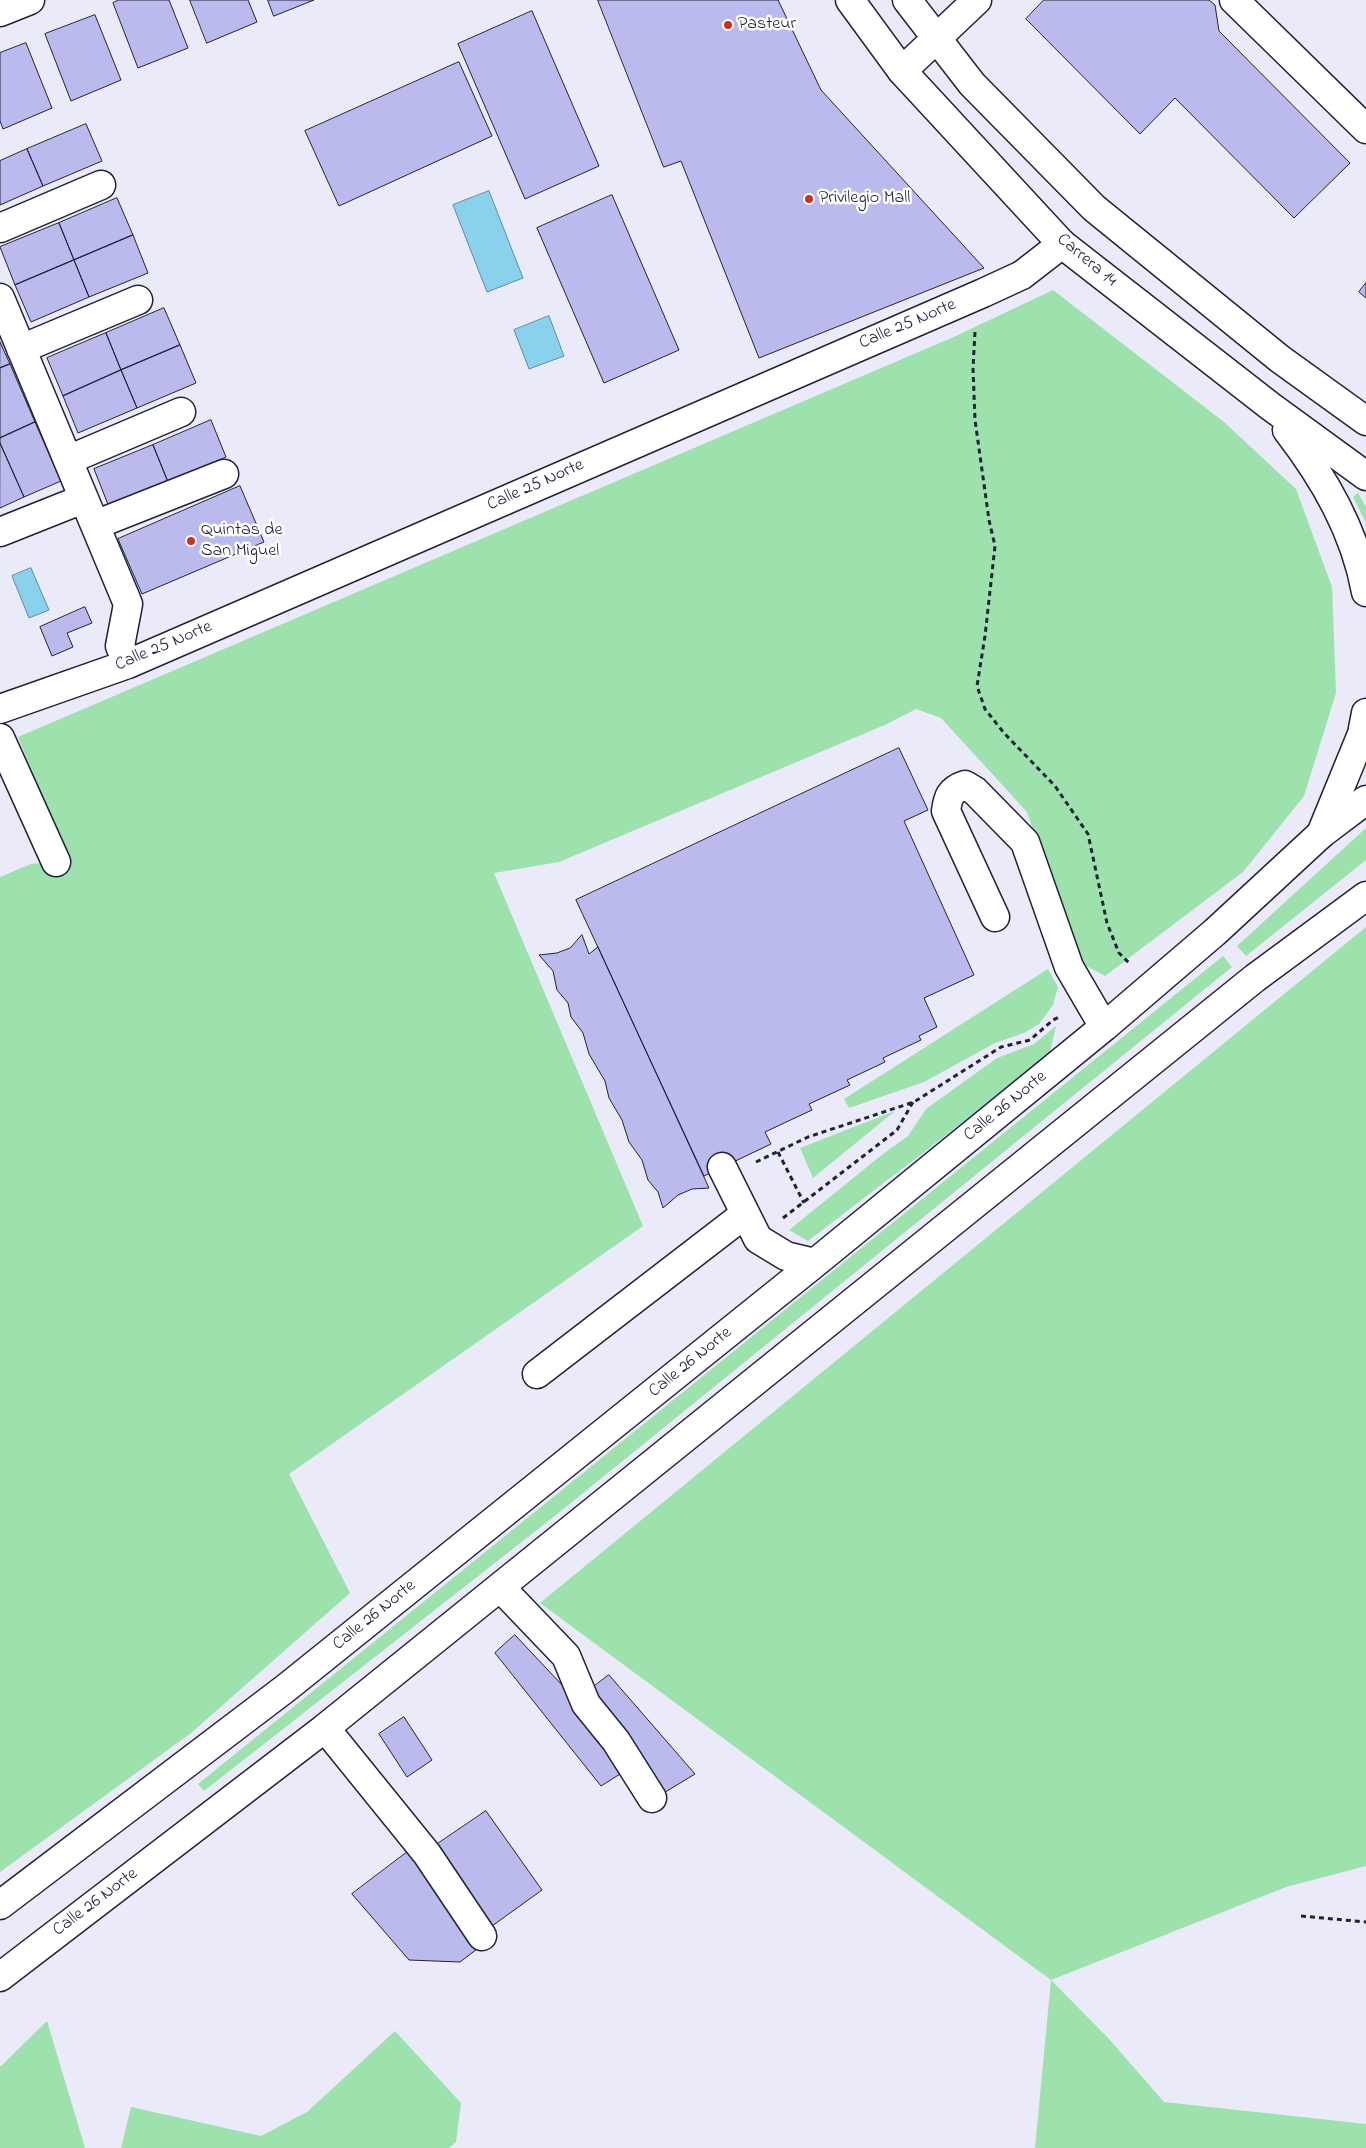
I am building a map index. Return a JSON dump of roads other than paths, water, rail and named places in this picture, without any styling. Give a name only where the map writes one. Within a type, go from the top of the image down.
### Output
[{"type":"street","points":[[0,12],[30,0]]},
{"type":"street","name":"Carrera 14","points":[[850,0],[902,71],[1062,244],[1270,406],[1366,476]]},
{"type":"street","points":[[907,0],[972,84],[1094,208],[1280,359],[1366,422]]},
{"type":"street","points":[[902,71],[977,0]]},
{"type":"street","points":[[1234,0],[1366,130]]},
{"type":"street","points":[[0,228],[101,185]]},
{"type":"street","name":"Calle 25 Norte","points":[[0,709],[128,664],[704,412],[983,293],[1022,275],[1062,244]]},
{"type":"street","points":[[0,298],[128,604],[120,646],[128,664]]},
{"type":"street","points":[[21,349],[138,300]]},
{"type":"street","points":[[1270,406],[1314,465],[1346,524],[1366,592]]},
{"type":"street","points":[[68,460],[181,412]]},
{"type":"street","points":[[95,525],[224,474]]},
{"type":"street","points":[[0,532],[83,498]]},
{"type":"street","points":[[1321,834],[1362,734],[1366,713]]},
{"type":"street","points":[[0,738],[56,862]]},
{"type":"street","points":[[996,917],[946,811],[948,798],[954,789],[965,785],[975,791],[1025,842],[1070,967],[1104,1027]]},
{"type":"street","name":"Calle 26 Norte","points":[[0,1905],[286,1688],[815,1263],[1104,1027],[1215,932],[1321,834],[1366,800]]},
{"type":"street","name":"Calle 26 Norte","points":[[0,1977],[322,1730],[1248,985],[1366,896]]},
{"type":"street","points":[[724,1171],[758,1239],[786,1256],[815,1263]]},
{"type":"street","points":[[537,1374],[745,1214]]},
{"type":"street","points":[[500,1586],[566,1656],[586,1704],[616,1741],[652,1798]]},
{"type":"street","points":[[322,1730],[427,1854],[482,1936]]},
{"type":"water","points":[[489,191],[523,278],[487,292],[453,205]]},
{"type":"water","points":[[549,316],[564,356],[529,369],[514,330]]},
{"type":"water","points":[[31,568],[49,610],[29,618],[12,576]]},
{"type":"place","name":"Pasteur","points":[[728,25]]},
{"type":"place","name":"Privilegio Mall","points":[[809,199]]},
{"type":"place","name":"Quintas de San Miguel","points":[[191,541]]}]
